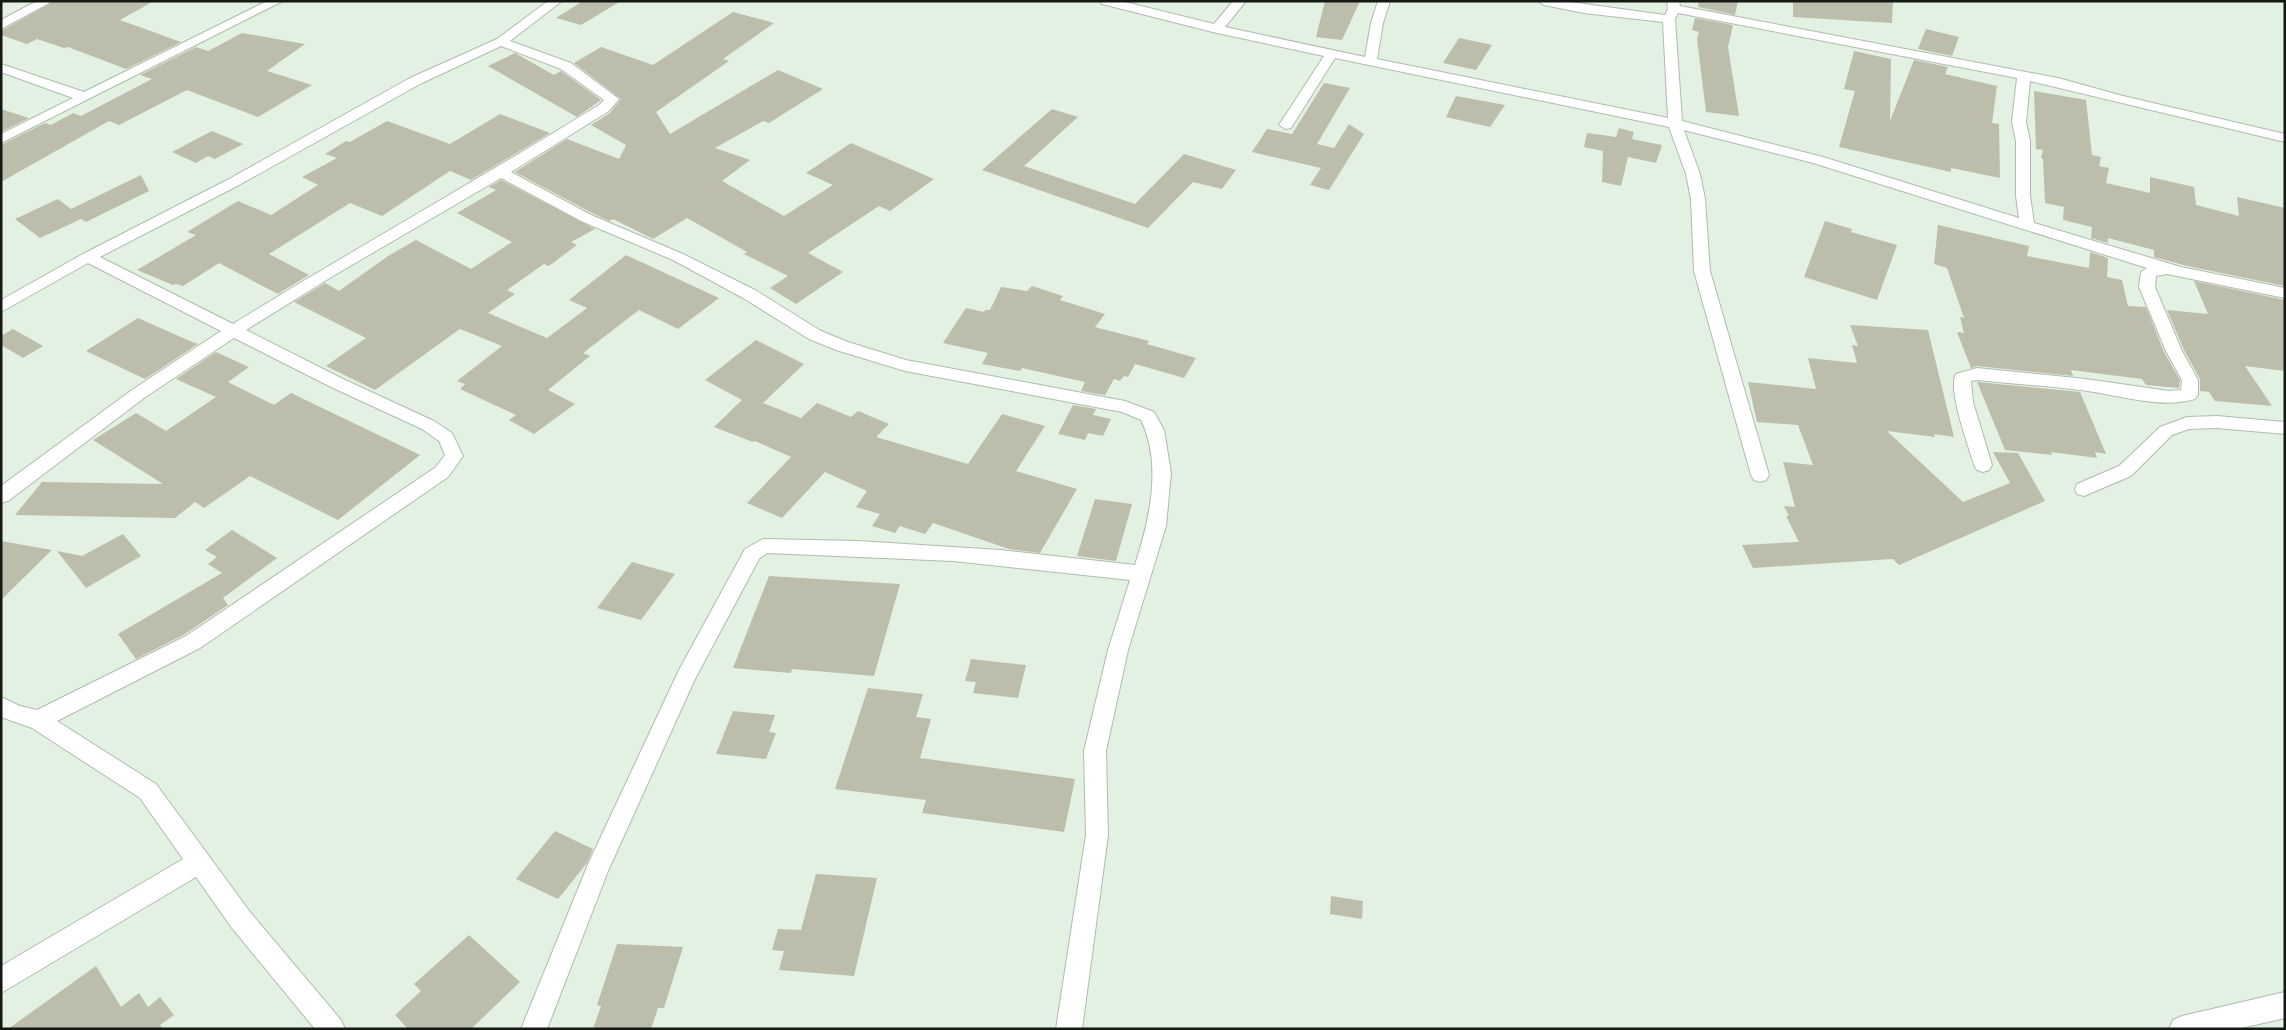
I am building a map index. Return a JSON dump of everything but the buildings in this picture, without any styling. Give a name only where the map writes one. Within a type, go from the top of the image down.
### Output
[{"type":"street","points":[[1,25],[47,1]]},
{"type":"street","points":[[1,139],[277,1]]},
{"type":"street","points":[[1,306],[88,257],[234,182],[414,81],[501,42],[556,1]]},
{"type":"street","points":[[1106,1],[1217,29],[1370,63],[1675,124],[1813,158],[2166,268],[2282,296]]},
{"type":"street","points":[[1217,29],[1240,1]]},
{"type":"street","points":[[1370,63],[1376,23],[1384,1]]},
{"type":"street","points":[[1544,1],[1584,9],[1672,10],[2058,82],[2120,99],[2285,138]]},
{"type":"street","points":[[1672,10],[1675,124],[1693,174],[1698,200],[1702,271],[1712,312],[1760,475]]},
{"type":"street","points":[[1,496],[138,394],[233,331],[327,273],[501,172],[604,108],[612,99],[566,66],[501,42]]},
{"type":"street","points":[[1286,125],[1332,54]]},
{"type":"street","points":[[1,68],[84,97]]},
{"type":"street","points":[[2024,76],[2019,122],[2023,141],[2023,196],[2027,225]]},
{"type":"street","points":[[501,172],[586,218],[678,257],[749,294],[815,335],[842,346],[905,365],[1125,407],[1148,416],[1156,430],[1162,473],[1157,526],[1118,650],[1096,751],[1097,835],[1069,1029]]},
{"type":"street","points":[[38,720],[193,642],[442,472],[454,456],[446,437],[428,425],[233,331],[88,257]]},
{"type":"street","points":[[1983,465],[1964,402],[1962,378],[1977,374],[2086,385],[2169,397],[2189,396],[2190,380],[2174,351],[2147,287],[2149,272],[2166,268]]},
{"type":"street","points":[[2084,489],[2125,471],[2166,431],[2187,423],[2217,422],[2285,428]]},
{"type":"street","points":[[534,1029],[597,870],[617,826],[686,676],[752,554],[763,546],[892,551],[1071,564],[1142,574]]},
{"type":"street","points":[[1,706],[15,714],[38,720],[148,791],[241,920],[332,1029]]},
{"type":"street","points":[[1,981],[199,862]]},
{"type":"street","points":[[2182,1029],[2285,1005]]}]
